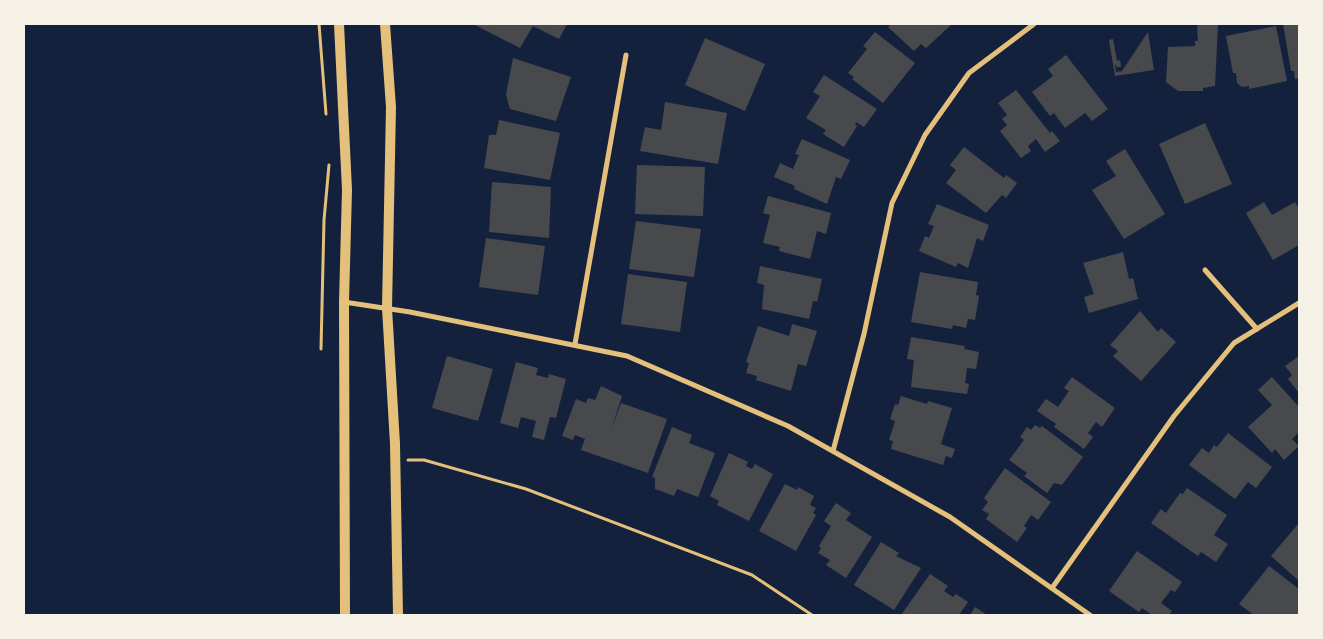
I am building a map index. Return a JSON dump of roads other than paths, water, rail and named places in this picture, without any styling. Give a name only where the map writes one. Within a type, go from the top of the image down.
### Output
[{"type":"main road","points":[[339,24],[347,190],[344,302],[345,613]]},
{"type":"main road","points":[[385,24],[391,107],[387,308],[395,465],[398,615]]},
{"type":"street","points":[[833,451],[864,334],[892,203],[925,135],[968,73],[1034,24]]},
{"type":"street","points":[[575,344],[626,55]]},
{"type":"street","points":[[1205,270],[1257,329]]},
{"type":"street","points":[[344,302],[387,308],[575,344],[626,356],[788,426],[833,451],[950,517],[1090,615]]},
{"type":"street","points":[[1052,588],[1174,416],[1234,343],[1299,303]]}]
